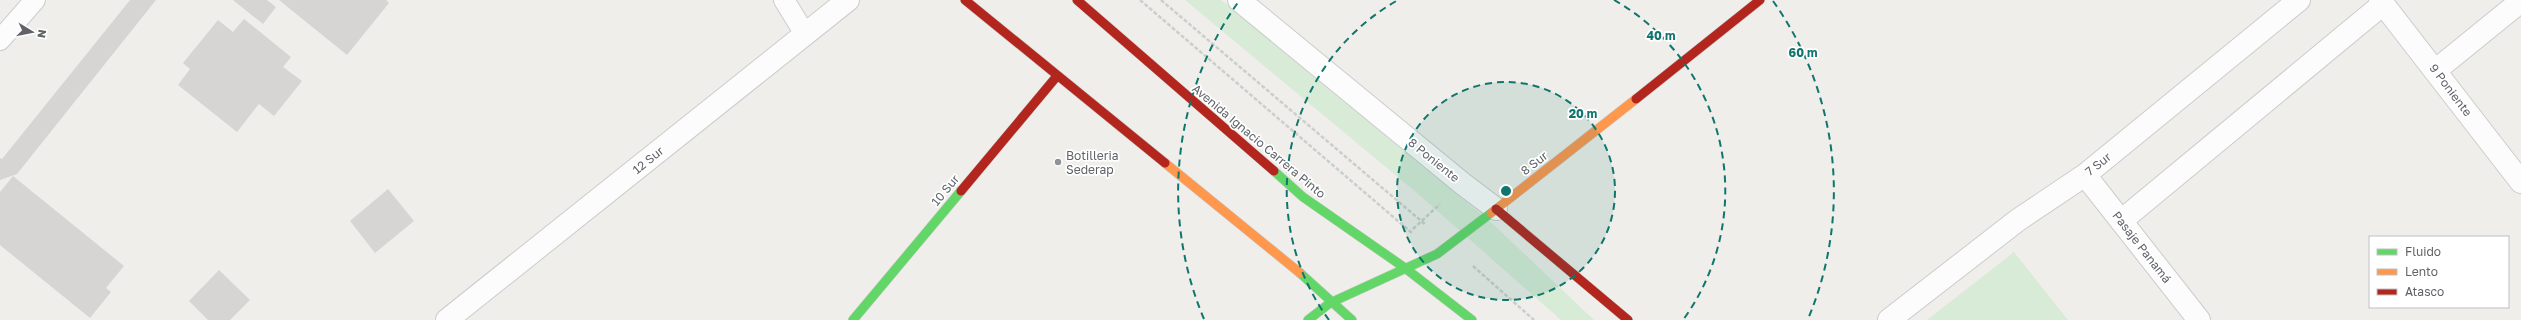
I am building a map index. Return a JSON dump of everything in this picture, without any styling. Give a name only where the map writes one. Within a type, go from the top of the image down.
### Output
[{"type":"street","name":"12 Sur","points":[[447,320],[848,0]]},
{"type":"street","points":[[965,0],[1278,254],[1330,302],[1352,320]]},
{"type":"street","name":"Avenida Ignacio Carrera Pinto","points":[[1077,0],[1303,197],[1405,268],[1472,320]]},
{"type":"street","name":"8 Poniente","points":[[1239,0],[1463,184],[1496,209],[1628,320]]},
{"type":"street","name":"7 Sur","points":[[1889,320],[2018,220],[2085,175],[2299,0]]},
{"type":"street","name":"8 Sur","points":[[1308,320],[1330,302],[1437,254],[1450,246],[1756,1]]},
{"type":"street","points":[[2436,70],[2521,1]]},
{"type":"street","points":[[2121,221],[2382,2]]},
{"type":"street","name":"9 Poniente","points":[[2382,2],[2521,182]]},
{"type":"street","name":"10 Sur","points":[[853,320],[1057,76]]},
{"type":"street","name":"Pasaje Panamá","points":[[2085,175],[2199,320]]},
{"type":"lane","points":[[0,40],[35,0]]},
{"type":"lane","points":[[784,0],[805,34]]},
{"type":"path","points":[[1140,0],[1437,254]]},
{"type":"path","points":[[1161,0],[1450,246],[1534,320]]},
{"type":"path","points":[[1410,232],[1463,184]]},
{"type":"green space","points":[[1185,0],[1221,0],[1494,225],[1594,320],[1561,320],[1417,193]]},
{"type":"green space","points":[[2014,252],[2068,320],[1927,320]]},
{"type":"building","points":[[130,0],[156,0],[17,174],[0,180],[0,158],[2,159]]},
{"type":"building","points":[[233,0],[267,0],[276,7],[263,24]]},
{"type":"building","points":[[279,0],[386,0],[389,3],[347,55]]},
{"type":"building","points":[[244,19],[291,57],[283,67],[302,81],[274,116],[259,104],[237,132],[178,85],[190,69],[183,63],[218,20],[233,32]]},
{"type":"building","points":[[13,176],[124,266],[106,288],[111,292],[90,318],[0,245],[0,192]]},
{"type":"building","points":[[388,189],[414,221],[375,253],[350,221]]},
{"type":"building","points":[[219,270],[250,300],[230,320],[208,320],[189,301]]},
{"type":"traffic: fast","points":[[1274,171],[1303,197],[1405,268],[1472,320]]},
{"type":"traffic: fast","points":[[853,320],[961,191]]},
{"type":"traffic: fast","points":[[1308,320],[1330,303],[1437,254],[1491,213]]},
{"type":"traffic: fast","points":[[1300,273],[1352,320]]},
{"type":"traffic: slow","points":[[1491,213],[1636,99]]},
{"type":"traffic: slow","points":[[1165,163],[1300,273]]},
{"type":"traffic: jam","points":[[965,0],[1165,163]]},
{"type":"traffic: jam","points":[[1077,0],[1274,171]]},
{"type":"traffic: jam","points":[[1636,99],[1760,0]]},
{"type":"traffic: jam","points":[[961,191],[1057,76]]},
{"type":"traffic: jam","points":[[1496,209],[1628,320]]},
{"type":"place","name":"Botilleria Sederap","points":[[1058,162]]}]
